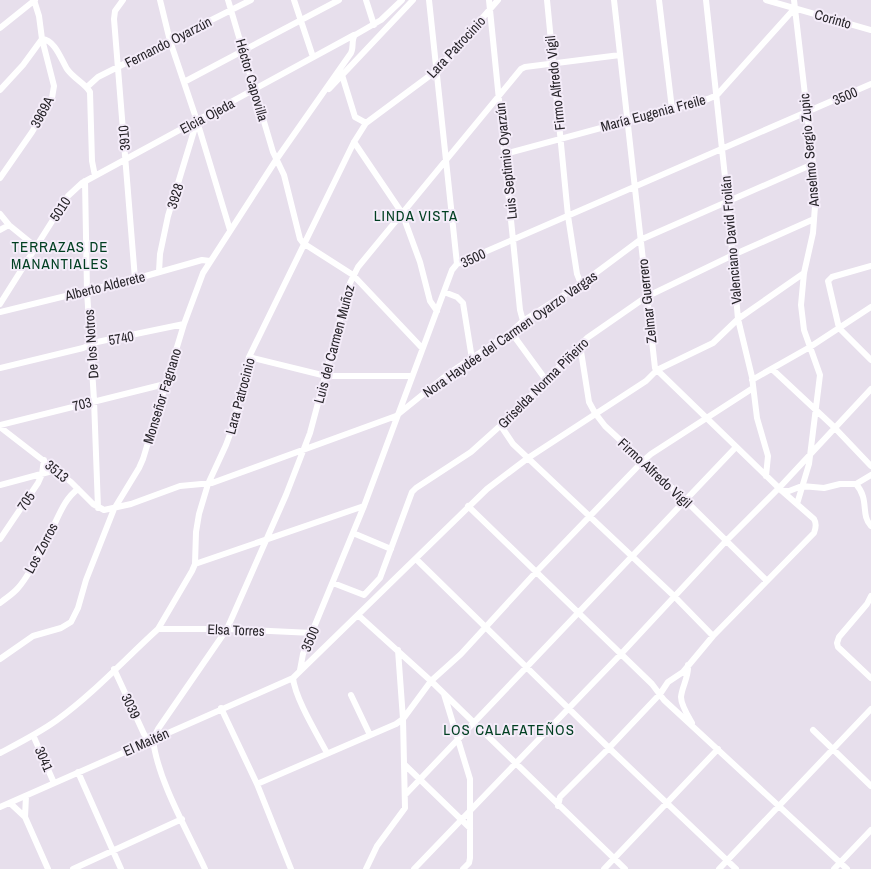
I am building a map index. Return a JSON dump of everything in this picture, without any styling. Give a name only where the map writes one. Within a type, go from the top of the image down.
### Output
[{"type":"street","points":[[0,28],[35,0],[42,39],[0,90]]},
{"type":"street","name":"3910","points":[[123,0],[115,11],[114,19],[135,279]]},
{"type":"street","points":[[160,0],[170,41],[197,121],[230,230]]},
{"type":"street","name":"Héctor Capovilla","points":[[228,0],[276,160],[284,175],[300,239],[304,243]]},
{"type":"street","name":"Fernando Oyarzún","points":[[87,87],[98,77],[251,0]]},
{"type":"street","points":[[294,0],[313,57]]},
{"type":"street","points":[[184,82],[339,0]]},
{"type":"street","points":[[366,0],[374,25]]},
{"type":"street","points":[[355,35],[374,25],[402,0]]},
{"type":"street","name":"Monseñor Fagnano","points":[[311,109],[413,0]]},
{"type":"street","points":[[429,0],[457,264]]},
{"type":"street","name":"Luis Septimio Oyarzún","points":[[489,0],[520,310],[524,321]]},
{"type":"street","name":"Lara Patrocinio","points":[[0,753],[34,735],[59,718],[158,629],[195,564],[197,522],[208,484],[233,426],[249,357],[354,142],[366,123],[436,71],[498,0]]},
{"type":"street","name":"Firmo Alfredo Vigil","points":[[547,0],[568,216],[577,274],[581,284]]},
{"type":"street","name":"Zelmar Guerrero","points":[[614,0],[653,364],[657,370]]},
{"type":"street","points":[[659,0],[672,109]]},
{"type":"street","name":"Valenciano David Froilán","points":[[706,0],[728,203],[738,319],[753,384],[757,418],[768,456],[766,476]]},
{"type":"street","name":"Corinto","points":[[766,0],[871,30]]},
{"type":"street","name":"Anselmo Sergio Zupic","points":[[794,0],[812,164],[814,219],[804,273],[801,305],[804,330],[820,375],[810,455],[797,504]]},
{"type":"street","name":"María Eugenia Freile","points":[[505,154],[717,95],[795,8]]},
{"type":"street","name":"Monseñor Fagnano","points":[[0,659],[33,636],[61,628],[71,622],[78,608],[86,580],[114,508],[139,468],[198,283],[210,261],[276,160],[351,53],[352,39],[355,35]]},
{"type":"street","name":"Elcia Ojeda","points":[[72,191],[85,181],[355,35]]},
{"type":"street","points":[[42,39],[46,39],[53,44],[73,77],[87,87],[91,100],[92,161],[95,176]]},
{"type":"street","name":"3969A","points":[[0,178],[32,132],[52,98],[54,86],[42,39]]},
{"type":"street","points":[[342,41],[364,46],[370,45]]},
{"type":"street","name":"Luis del Carmen Muñoz","points":[[151,740],[227,629],[304,451],[353,275],[358,267],[521,69],[620,55]]},
{"type":"street","points":[[342,75],[355,117],[366,123]]},
{"type":"street","name":"3500","points":[[293,678],[300,670],[303,654],[364,506],[452,270],[457,264],[871,84]]},
{"type":"street","name":"3928","points":[[159,272],[160,254],[165,231],[197,121]]},
{"type":"street","points":[[354,142],[402,213],[420,262],[430,301],[437,311]]},
{"type":"street","name":"Nora Haydée del Carmen Oyarzo Vargas","points":[[114,508],[131,504],[180,486],[208,484],[304,451],[396,416],[448,374],[581,284],[640,240],[728,203],[812,164]]},
{"type":"street","name":"De los Notros","points":[[85,181],[87,290],[98,508]]},
{"type":"street","name":"5010","points":[[0,304],[72,191]]},
{"type":"street","points":[[0,214],[9,225],[36,246]]},
{"type":"street","name":"Griselda Norma Piñeiro","points":[[333,583],[364,594],[368,593],[382,576],[412,492],[464,457],[500,426],[587,338],[646,297],[733,254],[814,219]]},
{"type":"street","points":[[0,230],[9,225]]},
{"type":"street","points":[[304,243],[353,275],[422,348]]},
{"type":"street","name":"Alberto Alderete","points":[[0,312],[135,279],[202,260],[210,261]]},
{"type":"street","points":[[871,266],[829,278],[838,328],[871,360]]},
{"type":"street","points":[[300,670],[358,616],[487,489],[528,458],[646,381],[657,370],[712,343],[738,319],[804,273]]},
{"type":"street","points":[[444,292],[457,297],[463,302],[472,359]]},
{"type":"street","points":[[257,784],[370,736],[402,720],[431,681],[461,654],[589,516],[651,454],[706,418],[772,369],[810,347],[871,306]]},
{"type":"street","name":"5740","points":[[0,368],[184,324]]},
{"type":"street","points":[[511,332],[546,380]]},
{"type":"street","name":"Firmo Alfredo Vigil","points":[[580,345],[590,402],[595,413],[605,426],[685,500],[767,581]]},
{"type":"street","points":[[249,357],[326,376],[412,376]]},
{"type":"street","points":[[772,369],[835,428],[871,466]]},
{"type":"street","points":[[558,806],[560,797],[660,694],[668,682],[688,665],[713,636],[814,533],[816,523],[657,370]]},
{"type":"street","name":"703","points":[[0,426],[94,400],[165,384]]},
{"type":"street","points":[[414,869],[621,654],[726,540],[780,490],[871,389]]},
{"type":"street","name":"3513","points":[[0,426],[56,470],[98,508]]},
{"type":"street","points":[[500,426],[507,437],[528,458],[674,596],[713,636]]},
{"type":"street","points":[[405,795],[736,447]]},
{"type":"street","name":"705","points":[[0,539],[38,483],[42,474],[44,460]]},
{"type":"street","points":[[0,485],[56,470]]},
{"type":"street","points":[[780,490],[789,491],[802,486],[824,488],[840,484],[856,484],[871,475]]},
{"type":"street","points":[[856,484],[865,500],[865,518],[871,526]]},
{"type":"street","name":"Los Zorros","points":[[0,603],[23,582],[68,498],[78,489]]},
{"type":"street","points":[[195,564],[364,506]]},
{"type":"street","points":[[468,506],[579,612],[693,727],[847,869]]},
{"type":"street","points":[[98,508],[104,510],[114,508]]},
{"type":"street","points":[[353,533],[391,549]]},
{"type":"street","points":[[416,559],[526,668],[736,869]]},
{"type":"street","points":[[382,576],[389,584]]},
{"type":"street","points":[[871,596],[867,604],[839,637],[837,643],[838,647],[871,678]]},
{"type":"street","points":[[358,616],[443,692],[558,806],[625,869]]},
{"type":"street","name":"Elsa Torres","points":[[158,629],[227,629],[313,633]]},
{"type":"street","points":[[366,869],[377,846],[404,812],[406,805],[398,650]]},
{"type":"street","points":[[688,665],[688,675],[681,697],[693,727]]},
{"type":"street","name":"3039","points":[[114,670],[144,734],[151,740],[162,776],[205,869]]},
{"type":"street","points":[[293,678],[293,684],[307,716],[327,753]]},
{"type":"street","name":"El Maitén","points":[[0,807],[293,678]]},
{"type":"street","points":[[443,692],[470,779],[470,861],[463,869]]},
{"type":"street","points":[[351,695],[370,736]]},
{"type":"street","points":[[222,708],[257,784],[290,869]]},
{"type":"street","points":[[719,869],[871,709]]},
{"type":"street","points":[[812,730],[871,786]]},
{"type":"street","name":"3041","points":[[34,735],[54,783]]},
{"type":"street","points":[[604,869],[718,749]]},
{"type":"street","points":[[404,764],[470,828]]},
{"type":"street","points":[[78,772],[121,869]]},
{"type":"street","points":[[25,817],[26,796]]},
{"type":"street","points":[[10,803],[25,817],[48,869]]},
{"type":"street","points":[[73,869],[182,819]]},
{"type":"street","points":[[834,869],[871,830]]},
{"type":"district","name":"LINDA VISTA","points":[[416,215]]},
{"type":"district","name":"TERRAZAS DE MANANTIALES","points":[[60,254]]},
{"type":"district","name":"LOS CALAFATEÑOS","points":[[509,729]]}]
